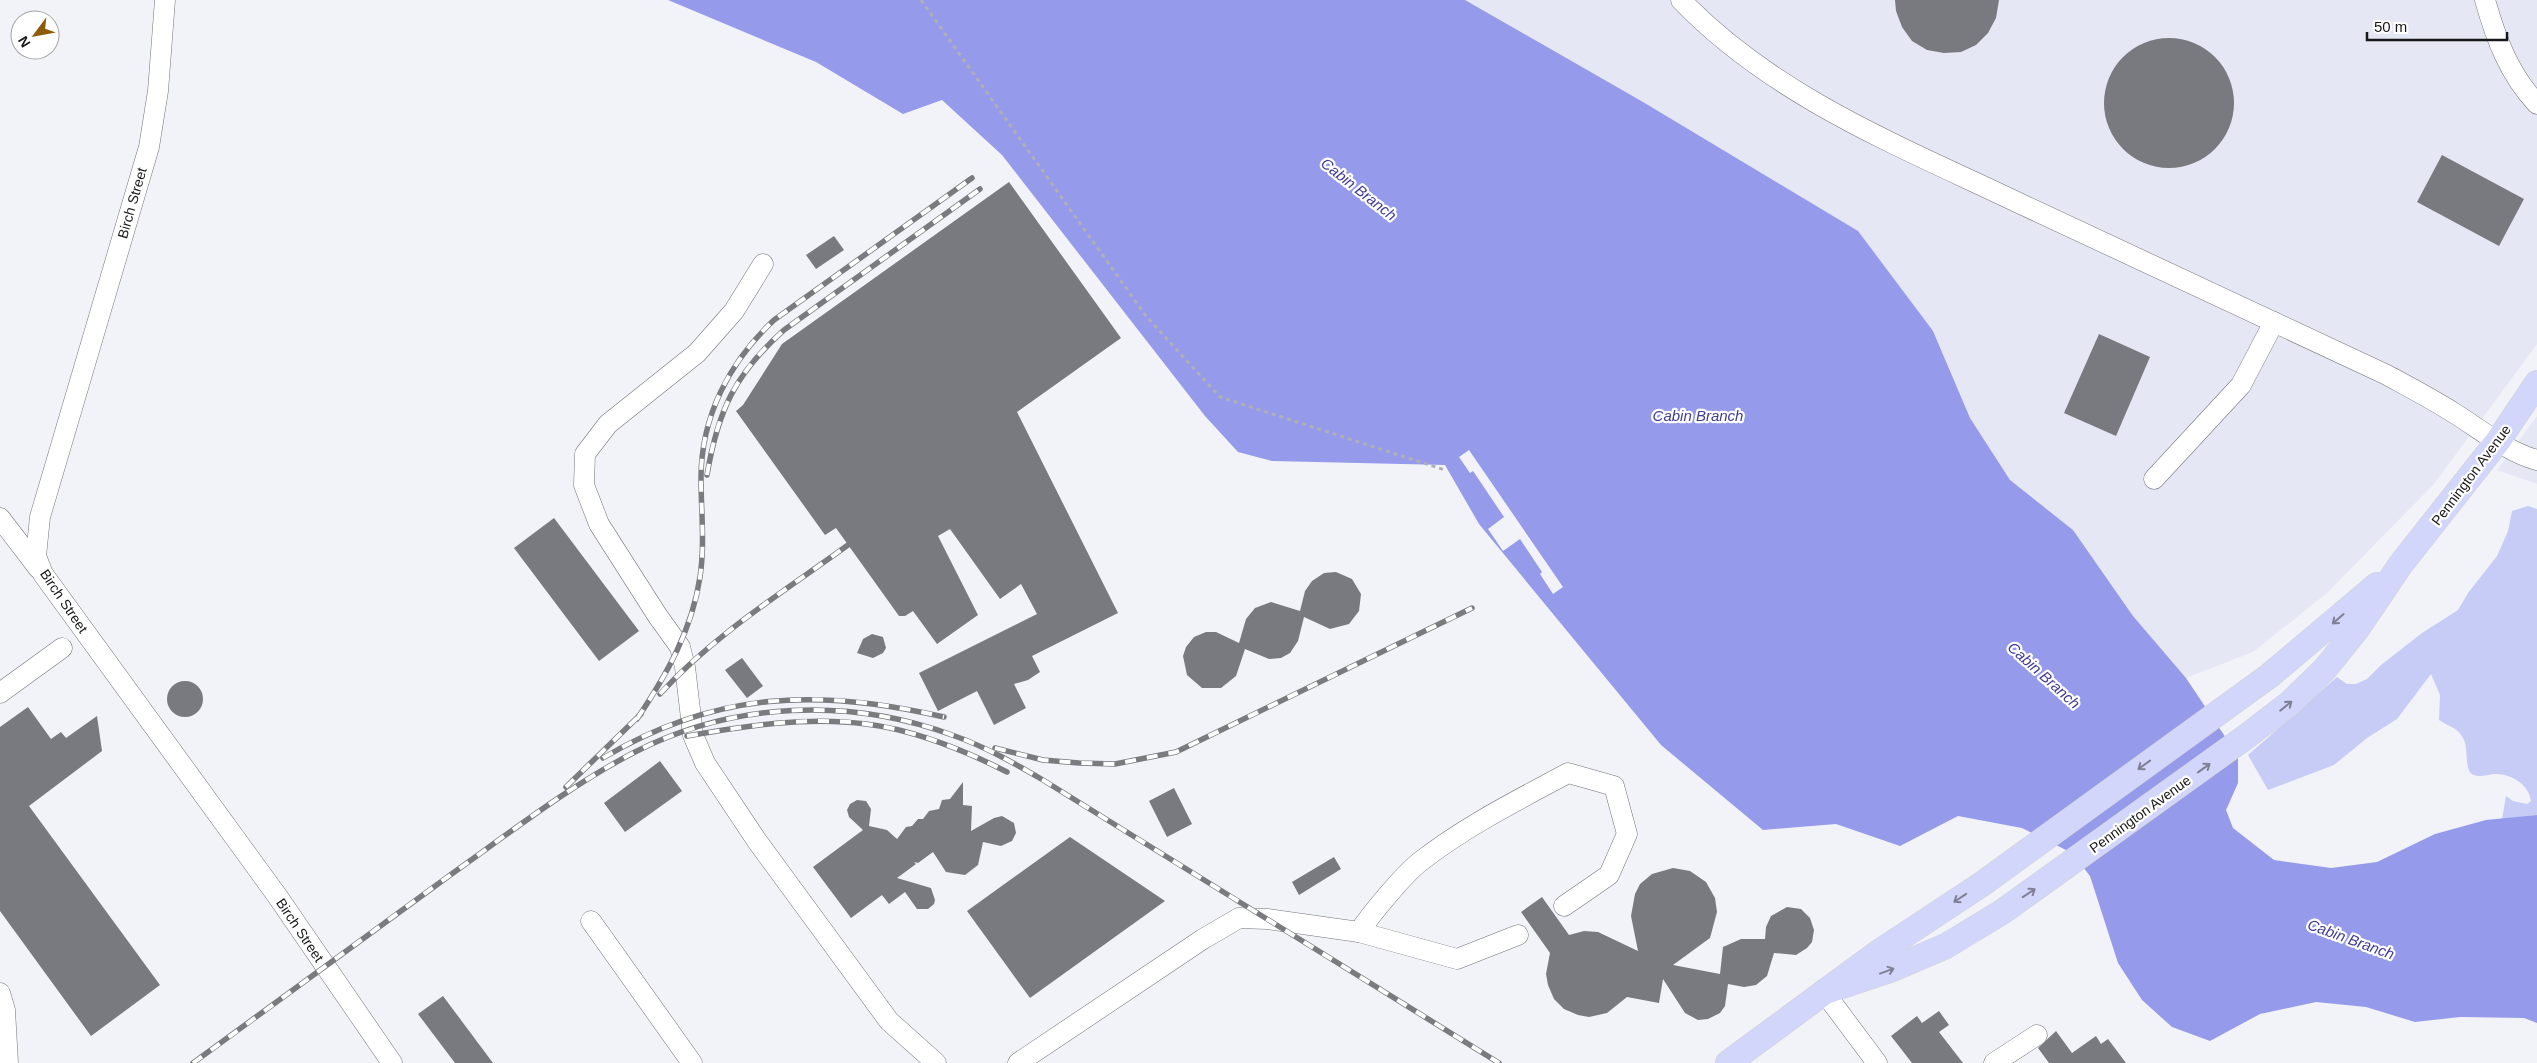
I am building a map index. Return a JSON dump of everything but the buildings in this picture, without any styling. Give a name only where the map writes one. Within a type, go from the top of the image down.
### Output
[{"type":"main road","name":"Pennington Avenue","points":[[1824,992],[1890,970],[1946,946],[2051,879],[2290,703],[2325,669],[2358,629],[2401,564],[2498,441],[2537,383]]},
{"type":"main road","name":"Pennington Avenue","points":[[1728,1063],[1879,952],[1982,884],[2276,670],[2401,564]]},
{"type":"street","name":"Birch Street","points":[[165,0],[158,91],[149,147],[40,517],[36,556],[43,574],[278,897],[392,1063]]},
{"type":"street","points":[[1681,0],[1705,25],[1752,62],[1797,93],[1882,138],[2274,322],[2434,400],[2498,441],[2528,458],[2537,460]]},
{"type":"street","points":[[2485,0],[2496,36],[2512,72],[2537,104]]},
{"type":"street","points":[[763,264],[734,312],[698,352],[608,424],[585,454],[584,485],[599,524],[657,615],[680,647],[686,667],[693,735],[705,763],[757,841],[889,1021],[936,1063]]},
{"type":"street","points":[[2154,479],[2241,386],[2274,322]]},
{"type":"street","points":[[0,518],[43,574]]},
{"type":"street","points":[[0,693],[62,648]]},
{"type":"street","points":[[1359,932],[1366,921],[1420,861],[1490,815],[1568,773],[1614,786],[1627,834],[1609,875],[1564,906]]},
{"type":"street","points":[[1018,1063],[1239,918],[1267,919],[1359,932],[1456,959],[1518,935]]},
{"type":"street","points":[[591,921],[692,1063]]},
{"type":"street","points":[[1824,992],[1877,1063]]},
{"type":"street","points":[[0,993],[5,1010],[8,1063]]},
{"type":"street","points":[[1994,1063],[2037,1035]]},
{"type":"path","points":[[920,0],[1146,316],[1220,397],[1445,470]]},
{"type":"shaded area","points":[[1464,0],[2537,0],[2537,344],[2434,484],[2327,593],[2253,652],[2186,678],[2133,616],[2073,530],[2010,480],[1970,418],[1933,331]]},
{"type":"shaded area","points":[[2537,416],[2537,484],[2497,470]]},
{"type":"shaded area","points":[[2528,506],[2537,509],[2537,815],[2502,819],[2506,796],[2513,801],[2527,804],[2531,801],[2527,789],[2518,781],[2506,775],[2477,776],[2472,774],[2468,768],[2465,742],[2461,734],[2439,720],[2440,695],[2431,674],[2397,719],[2367,738],[2334,765],[2268,790],[2248,755],[2337,677],[2347,684],[2356,684],[2367,679],[2381,665],[2422,633],[2458,610],[2468,593],[2497,556],[2508,531],[2512,511]]},
{"type":"water","name":"Cabin Branch","points":[[668,0],[1465,0],[1643,102],[1858,231],[1933,331],[1970,418],[2010,480],[2073,530],[2133,616],[2186,678],[2238,756],[2238,783],[2226,810],[2233,828],[2274,860],[2331,868],[2377,862],[2435,834],[2486,820],[2537,815],[2537,1023],[2524,1018],[2460,1017],[2415,1022],[2366,1007],[2316,1002],[2260,1014],[2210,1041],[2172,1027],[2142,1000],[2118,963],[2090,876],[2072,853],[2022,828],[1958,816],[1900,846],[1836,824],[1763,830],[1661,745],[1479,524],[1445,465],[1272,461],[1238,452],[1205,416],[1002,155],[942,100],[903,114],[816,62]]},
{"type":"pier","points":[[1469,450],[1563,587],[1553,594],[1540,574],[1542,572],[1520,539],[1503,551],[1488,529],[1504,517],[1473,471],[1470,473],[1459,457]]},
{"type":"railway","points":[[637,719],[677,651],[691,615],[700,577],[702,552],[702,455],[712,412],[732,372],[744,353],[774,320],[972,178]]},
{"type":"railway","points":[[707,475],[711,452],[723,412],[741,378],[767,346],[784,330],[980,189]]},
{"type":"railway","points":[[660,694],[703,652],[726,633],[848,545]]},
{"type":"railway","points":[[995,748],[1043,760],[1115,764],[1176,752],[1472,608]]},
{"type":"railway","points":[[603,758],[645,736],[686,719],[728,708],[769,701],[854,702],[944,717]]},
{"type":"railway","points":[[193,1063],[520,825],[611,765],[673,735],[711,723],[751,715],[832,710],[873,715],[913,723],[964,739],[1010,761],[1499,1063]]},
{"type":"railway","points":[[566,787],[641,714]]},
{"type":"railway","points":[[687,736],[776,723],[821,721],[866,724],[903,731],[939,742],[1007,772]]}]
